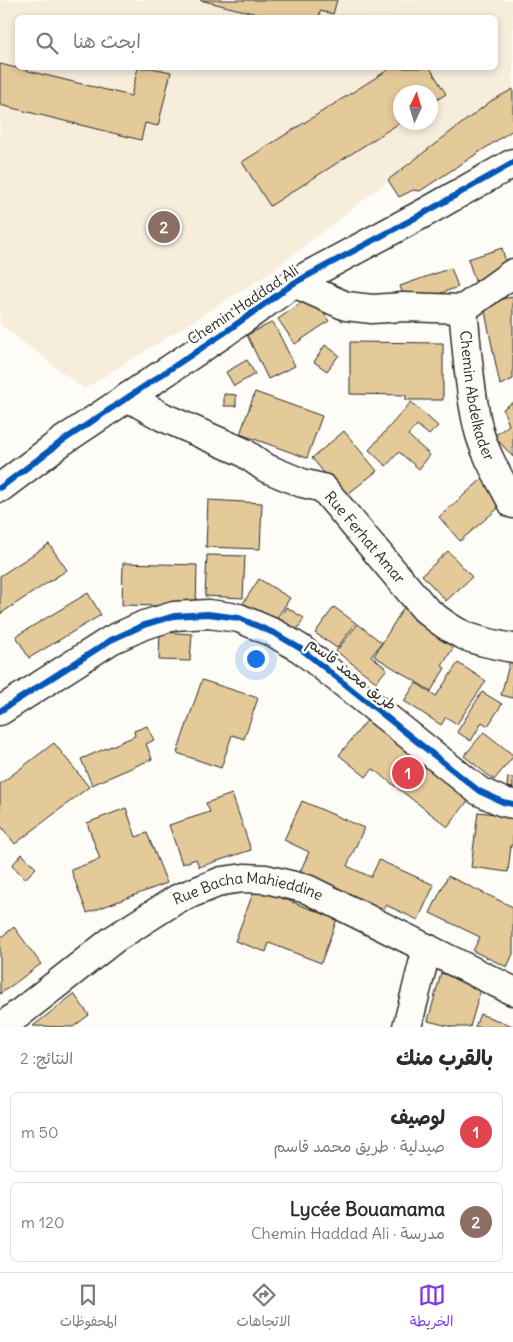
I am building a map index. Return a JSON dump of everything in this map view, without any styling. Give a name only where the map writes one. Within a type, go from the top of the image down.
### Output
[{"type":"street","name":"Chemin Haddad Ali","points":[[0,488],[61,442],[224,333],[294,283],[426,212],[513,162]]},
{"type":"street","points":[[294,283],[346,306],[372,309],[403,307],[463,309],[513,273]]},
{"type":"street","name":"Chemin Abdelkader","points":[[463,309],[478,429],[496,472],[513,504]]},
{"type":"street","name":"Rue Ferhat Amar","points":[[128,397],[163,417],[243,452],[266,468],[302,483],[323,488],[425,609],[440,621],[469,638],[483,643],[513,648]]},
{"type":"street","name":"طريق محمد قاسم","points":[[0,711],[111,640],[144,625],[174,616],[208,614],[239,618],[276,634],[301,649],[479,791],[503,802],[513,804]]},
{"type":"street","name":"Rue Bacha Mahieddine","points":[[2,1027],[114,939],[177,899],[222,881],[244,878],[266,879],[307,890],[513,990]]},
{"type":"street","points":[[408,1027],[427,948]]},
{"type":"shaded area","points":[[0,0],[513,0],[513,89],[491,101],[268,274],[84,389],[0,324]]},
{"type":"building","points":[[200,0],[337,0],[333,14],[320,11],[319,15],[261,15]]},
{"type":"building","points":[[0,64],[15,68],[15,70],[25,70],[131,96],[138,70],[171,72],[158,126],[145,123],[141,140],[0,105]]},
{"type":"building","points":[[388,70],[431,70],[446,94],[438,99],[438,85],[393,85],[393,127],[270,206],[242,162]]},
{"type":"building","points":[[513,89],[513,130],[420,191],[413,190],[399,197],[388,180],[491,101]]},
{"type":"building","points":[[502,248],[508,270],[475,281],[468,259]]},
{"type":"building","points":[[451,268],[458,287],[407,305],[400,286]]},
{"type":"building","points":[[311,296],[329,321],[295,344],[278,319]]},
{"type":"building","points":[[513,297],[513,379],[500,385],[483,302]]},
{"type":"building","points":[[273,322],[295,366],[268,379],[247,335]]},
{"type":"building","points":[[350,342],[443,343],[443,400],[406,400],[406,395],[350,394]]},
{"type":"building","points":[[325,345],[339,355],[327,371],[314,362]]},
{"type":"building","points":[[247,360],[255,374],[234,386],[226,372]]},
{"type":"building","points":[[255,392],[322,416],[307,458],[240,434]]},
{"type":"building","points":[[224,394],[236,395],[236,406],[224,406]]},
{"type":"building","points":[[411,402],[438,426],[429,435],[417,425],[408,435],[430,455],[419,469],[399,452],[386,466],[369,450]]},
{"type":"building","points":[[513,402],[513,457],[494,436],[509,425],[503,409]]},
{"type":"building","points":[[344,431],[377,471],[344,497],[312,458]]},
{"type":"building","points":[[482,479],[503,504],[460,541],[439,517]]},
{"type":"building","points":[[208,500],[262,503],[260,549],[206,547]]},
{"type":"building","points":[[49,544],[67,570],[0,614],[0,576]]},
{"type":"building","points":[[448,551],[472,577],[446,601],[422,575]]},
{"type":"building","points":[[207,555],[245,556],[243,598],[205,596]]},
{"type":"building","points":[[123,563],[197,565],[196,607],[122,605]]},
{"type":"building","points":[[259,579],[290,598],[271,627],[240,608]]},
{"type":"building","points":[[88,593],[101,615],[29,658],[16,636]]},
{"type":"building","points":[[286,607],[304,618],[294,635],[276,625]]},
{"type":"building","points":[[334,607],[356,623],[337,648],[315,633]]},
{"type":"building","points":[[404,607],[458,640],[442,666],[445,668],[431,691],[374,656]]},
{"type":"building","points":[[358,624],[382,643],[371,656],[387,669],[376,682],[336,651]]},
{"type":"building","points":[[160,632],[192,634],[190,661],[159,660]]},
{"type":"building","points":[[513,653],[513,698],[501,695]]},
{"type":"building","points":[[458,663],[486,681],[457,724],[446,717],[441,725],[404,701],[416,683],[436,696]]},
{"type":"building","points":[[202,680],[258,698],[244,739],[232,735],[221,768],[177,753]]},
{"type":"building","points":[[482,692],[502,704],[488,726],[482,722],[471,741],[457,732]]},
{"type":"building","points":[[368,719],[470,798],[448,827],[373,769],[366,777],[339,755]]},
{"type":"building","points":[[147,726],[154,740],[146,744],[152,759],[92,785],[81,759],[135,736],[134,731]]},
{"type":"building","points":[[484,732],[513,755],[494,780],[464,756]]},
{"type":"building","points":[[54,743],[89,787],[15,844],[0,825],[0,784]]},
{"type":"building","points":[[508,777],[513,778],[513,788],[507,787]]},
{"type":"building","points":[[232,794],[251,850],[199,867],[196,859],[182,864],[169,825],[210,812],[206,803]]},
{"type":"building","points":[[302,801],[364,828],[347,866],[371,877],[379,860],[434,885],[418,920],[386,905],[383,912],[299,874],[309,852],[284,840]]},
{"type":"building","points":[[126,808],[136,837],[147,833],[167,883],[87,913],[71,870],[100,859],[87,823]]},
{"type":"building","points":[[478,812],[513,816],[513,845],[511,845],[508,872],[471,867]]},
{"type":"building","points":[[22,854],[36,868],[25,879],[12,865]]},
{"type":"building","points":[[448,876],[513,907],[513,954],[507,967],[473,951],[480,937],[430,913]]},
{"type":"building","points":[[255,888],[337,919],[321,963],[269,943],[266,952],[235,941]]},
{"type":"building","points":[[14,927],[41,964],[0,994],[0,938]]},
{"type":"building","points":[[441,973],[482,985],[470,1027],[452,1027],[428,1021]]},
{"type":"building","points":[[74,994],[89,1015],[73,1027],[33,1026]]},
{"type":"building","points":[[480,1014],[513,1026],[513,1027],[475,1027]]},
{"type":"cycle path","points":[[0,488],[61,442],[224,333],[294,283],[513,163]]},
{"type":"cycle path","points":[[0,711],[111,640],[144,625],[174,616],[208,614],[239,618],[276,634],[301,649],[479,791],[503,802],[513,804]]},
{"type":"place","name":"Lycée Bouamama","points":[[164,227]]},
{"type":"place","name":"لوصيف","points":[[408,773]]}]
